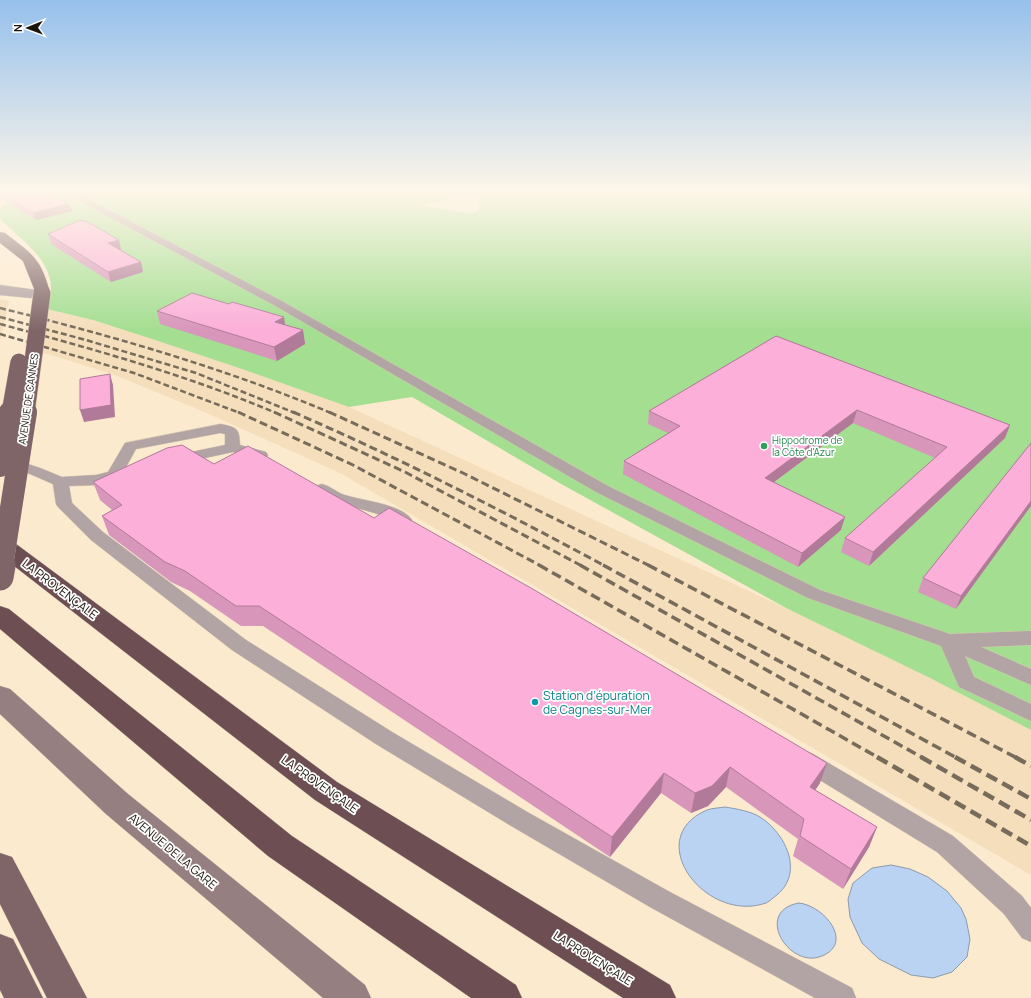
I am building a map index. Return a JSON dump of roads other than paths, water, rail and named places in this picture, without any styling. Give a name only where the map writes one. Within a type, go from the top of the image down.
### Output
[{"type":"highway","name":"LA PROVENÇALE","points":[[0,543],[326,791],[657,998]]},
{"type":"highway","points":[[0,615],[280,846],[503,998]]},
{"type":"main road","name":"AVENUE DE CANNES","points":[[0,577],[27,407],[38,277],[29,259],[3,239]]},
{"type":"main road","name":"AVENUE DE CANNES","points":[[0,247],[17,261],[36,293],[0,466]]},
{"type":"main road","name":"AVENUE DE LA GARE","points":[[0,697],[117,804],[352,998]]},
{"type":"main road","points":[[0,868],[51,970],[68,998]]},
{"type":"main road","points":[[0,952],[24,998]]},
{"type":"street","points":[[0,290],[36,293]]},
{"type":"lane","points":[[157,239],[276,302],[602,489],[814,594],[949,641],[1031,677]]},
{"type":"lane","points":[[114,475],[130,446],[221,428],[232,432],[233,448]]},
{"type":"lane","points":[[158,463],[233,448],[262,456],[276,463]]},
{"type":"lane","points":[[0,460],[35,471],[60,482],[97,480],[136,469]]},
{"type":"lane","points":[[60,482],[64,504],[97,536],[246,649],[384,738],[521,820],[658,899],[842,998]]},
{"type":"lane","points":[[309,482],[336,497],[387,511],[421,530]]},
{"type":"lane","points":[[949,641],[1031,638]]},
{"type":"lane","points":[[949,641],[966,682],[1031,713]]},
{"type":"lane","points":[[789,750],[945,844],[1013,905],[1031,929]]},
{"type":"water","points":[[725,807],[739,809],[760,817],[769,824],[784,842],[790,864],[790,875],[786,885],[778,894],[766,903],[743,906],[722,901],[703,890],[689,875],[681,857],[680,839],[688,823],[707,810]]},
{"type":"water","points":[[891,865],[910,869],[928,877],[947,891],[961,908],[966,919],[970,939],[967,957],[952,972],[933,978],[911,975],[879,959],[862,943],[850,917],[848,899],[853,883],[872,868]]},
{"type":"water","points":[[799,903],[818,911],[826,918],[836,934],[836,943],[831,950],[822,956],[810,958],[798,955],[788,947],[781,938],[777,927],[779,917],[785,908]]},
{"type":"railway","points":[[0,308],[84,330],[209,367],[331,413]]},
{"type":"railway","points":[[0,317],[86,340],[196,373],[295,413]]},
{"type":"railway","points":[[0,324],[140,364],[242,399],[276,413]]},
{"type":"railway","points":[[0,334],[134,373],[240,413]]},
{"type":"railway","points":[[238,412],[353,465],[541,566]]},
{"type":"railway","points":[[274,412],[405,472],[582,566]]},
{"type":"railway","points":[[293,412],[450,486],[605,566]]},
{"type":"railway","points":[[329,412],[465,474],[648,565]]},
{"type":"railway","points":[[539,565],[879,758]]},
{"type":"railway","points":[[580,565],[923,758]]},
{"type":"railway","points":[[603,565],[957,758]]},
{"type":"railway","points":[[648,565],[1017,758]]},
{"type":"railway","points":[[877,757],[1031,846]]},
{"type":"railway","points":[[921,757],[1031,820]]},
{"type":"railway","points":[[955,757],[1031,799]]},
{"type":"railway","points":[[1015,757],[1031,766]]},
{"type":"place","name":"Hippodrome de la Côte d'Azur","points":[[764,446]]},
{"type":"place","name":"Station d’épuration de Cagnes-sur-Mer","points":[[535,702]]}]
